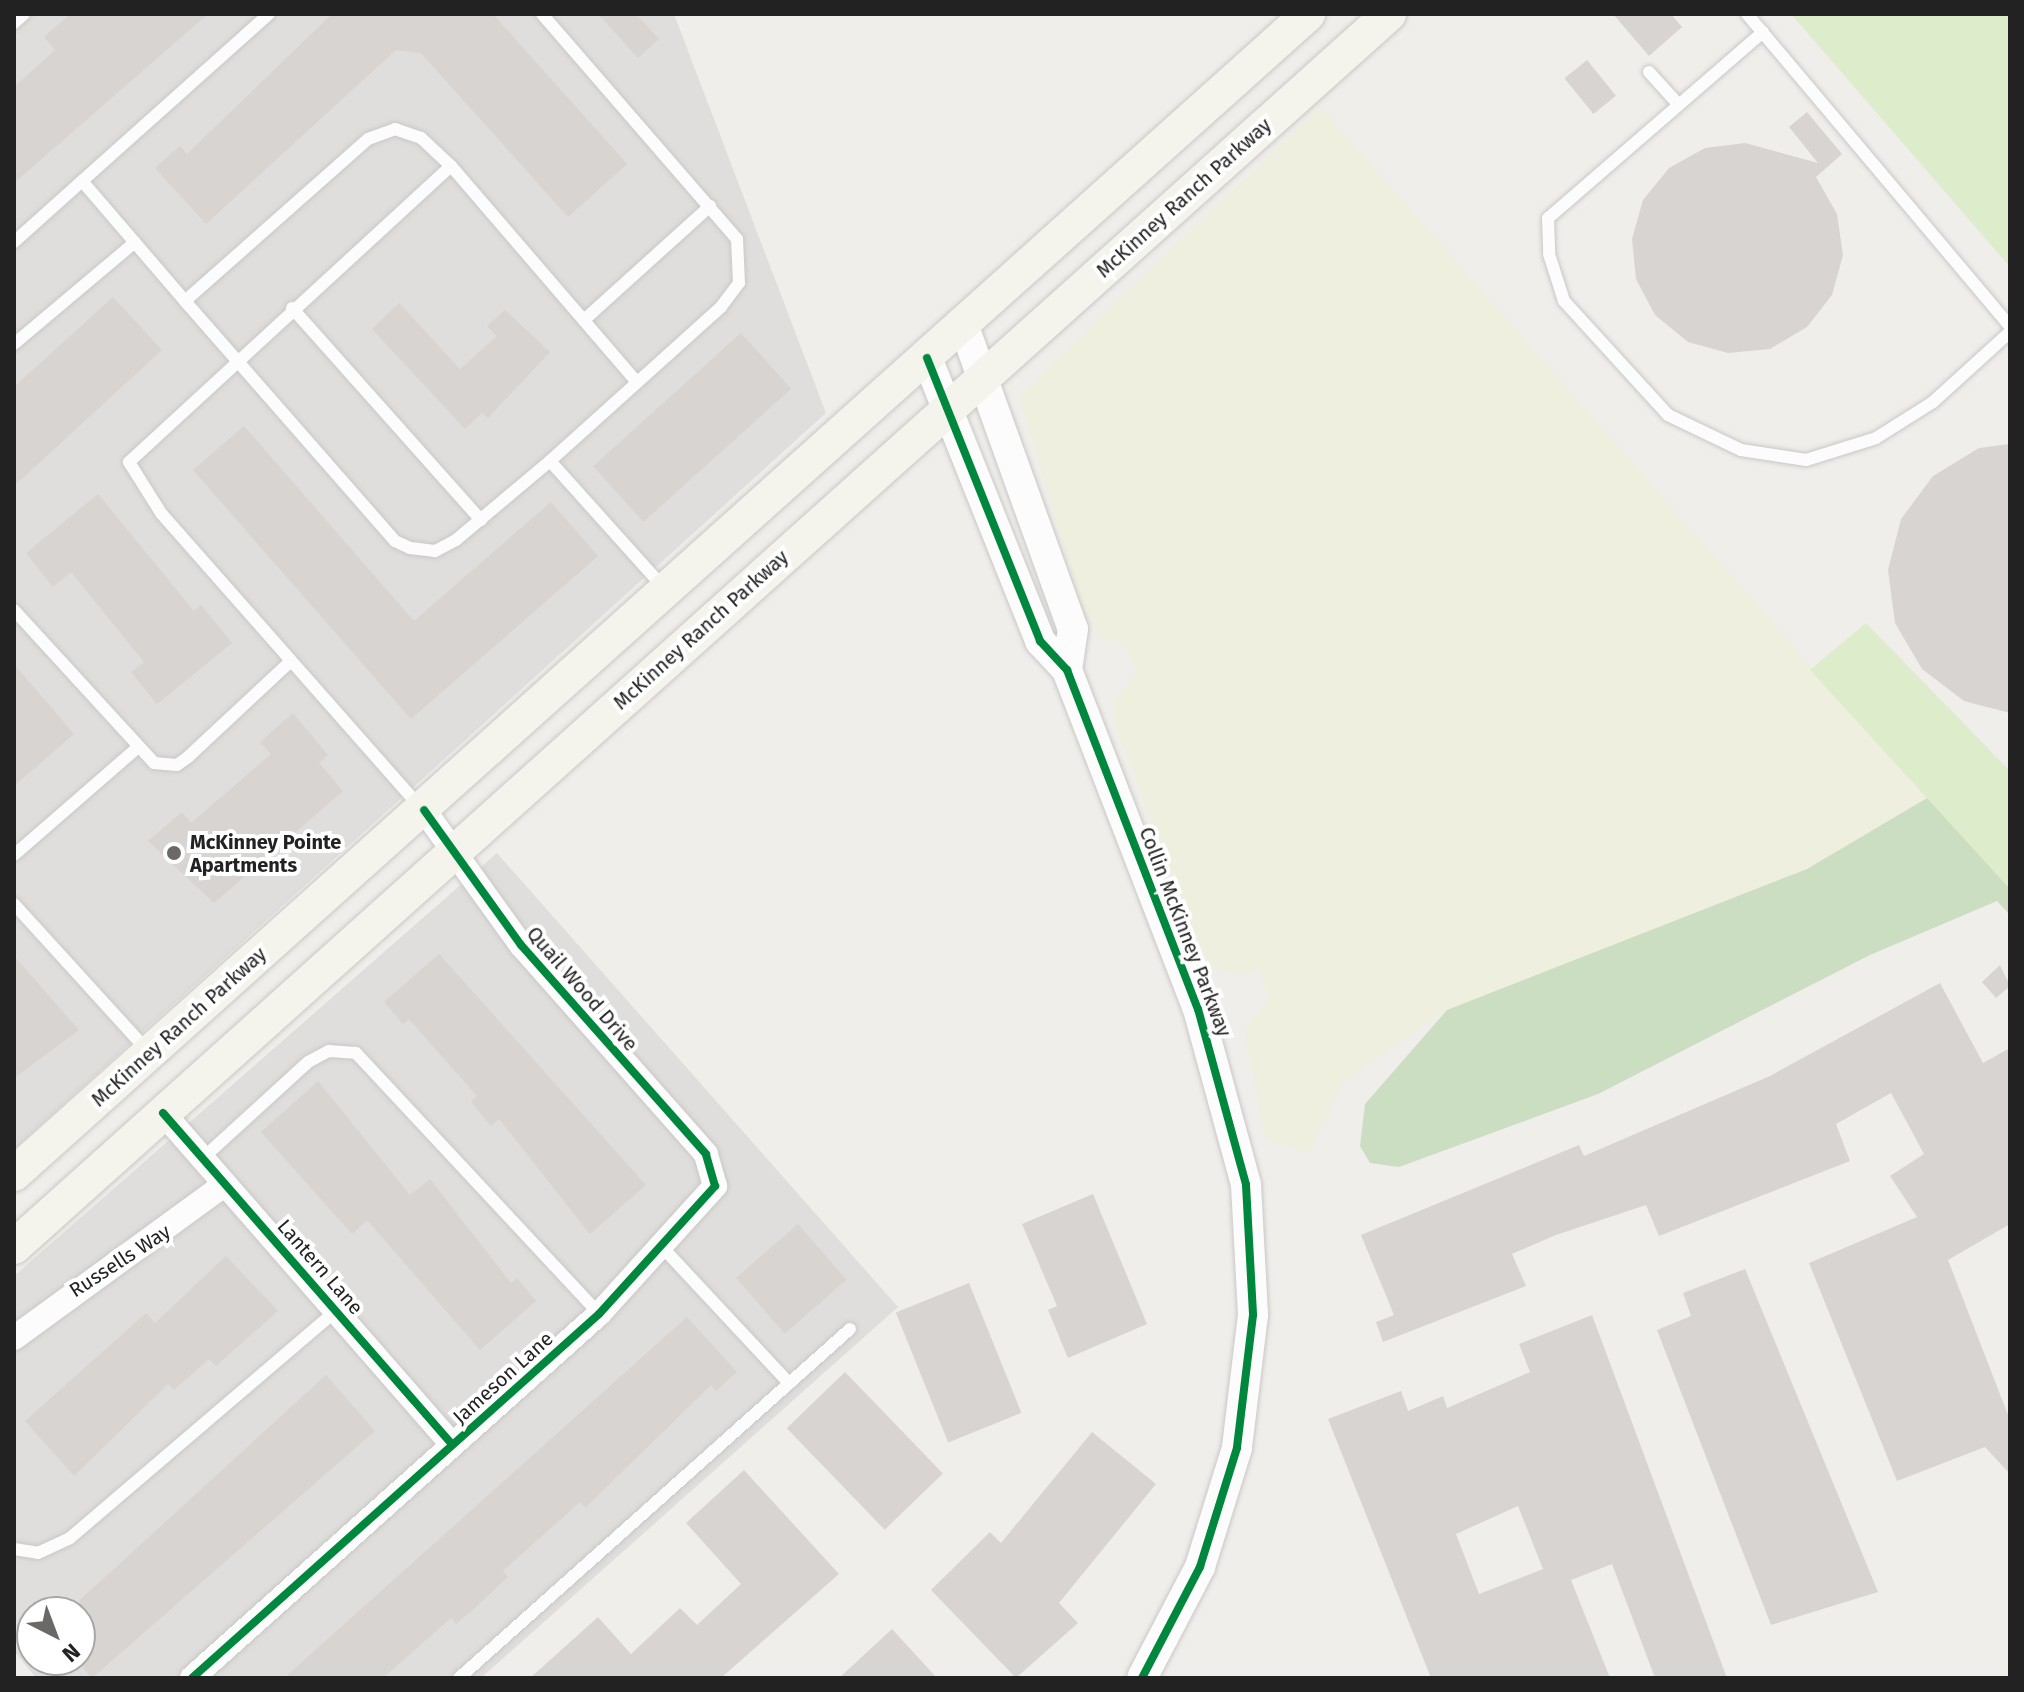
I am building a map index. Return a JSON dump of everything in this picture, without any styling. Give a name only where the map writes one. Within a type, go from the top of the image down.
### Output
[{"type":"main road","name":"McKinney Ranch Parkway","points":[[14,1174],[424,810],[1308,14]]},
{"type":"main road","name":"McKinney Ranch Parkway","points":[[14,1247],[1389,14]]},
{"type":"street","name":"Collin McKinney Parkway","points":[[963,324],[1073,629],[1067,670]]},
{"type":"street","name":"Collin McKinney Parkway","points":[[927,358],[1040,641],[1067,670],[1215,1057],[1252,1223],[1251,1343],[1237,1448],[1200,1567],[1142,1678]]},
{"type":"street","name":"Quail Wood Drive","points":[[424,810],[542,971],[700,1146],[715,1186]]},
{"type":"street","name":"Lantern Lane","points":[[163,1113],[452,1444]]},
{"type":"street","name":"Russells Way","points":[[14,1338],[225,1184]]},
{"type":"street","name":"Jameson Lane","points":[[192,1678],[599,1314],[663,1248],[715,1186]]},
{"type":"lane","points":[[14,23],[24,14]]},
{"type":"lane","points":[[14,242],[269,14]]},
{"type":"lane","points":[[82,181],[395,541],[435,551],[481,520],[550,461],[739,283],[737,239],[542,14]]},
{"type":"lane","points":[[1747,14],[2010,326]]},
{"type":"lane","points":[[1763,32],[1548,218],[1549,254],[1564,301],[1668,415],[1741,450],[1806,460],[1876,438],[1933,402],[2010,332]]},
{"type":"lane","points":[[1649,72],[1678,104]]},
{"type":"lane","points":[[185,301],[368,139],[395,129],[421,138],[451,166],[637,382]]},
{"type":"lane","points":[[424,810],[139,488],[129,462],[236,359],[451,166]]},
{"type":"lane","points":[[584,320],[710,206]]},
{"type":"lane","points":[[14,344],[135,242]]},
{"type":"lane","points":[[292,308],[481,520]]},
{"type":"lane","points":[[550,461],[667,591]]},
{"type":"lane","points":[[17,619],[154,763],[177,765],[290,662]]},
{"type":"lane","points":[[14,855],[137,748]]},
{"type":"lane","points":[[14,904],[149,1053]]},
{"type":"lane","points":[[203,1158],[308,1062],[329,1051],[356,1053],[516,1216],[599,1314]]},
{"type":"lane","points":[[663,1248],[789,1383]]},
{"type":"lane","points":[[14,1549],[38,1553],[70,1538],[337,1310]]},
{"type":"lane","points":[[459,1678],[850,1329]]},
{"type":"shaded area","points":[[14,14],[674,14],[826,413],[14,1149]]},
{"type":"shaded area","points":[[497,853],[898,1307],[481,1678],[36,1678],[34,1676],[96,1676],[96,1596],[16,1596],[16,1653],[14,1276]]},
{"type":"green space","points":[[1791,14],[2010,14],[2010,267]]},
{"type":"green space","points":[[1320,106],[1927,798],[1807,869],[1447,1010],[1342,1083],[1308,1154],[1265,1139],[1244,1031],[1269,999],[1258,969],[1237,976],[1211,966],[1196,937],[1114,723],[1114,699],[1137,675],[1125,646],[1102,637],[1084,614],[1019,396]]},
{"type":"green space","points":[[1866,623],[2010,771],[2010,889],[1810,670]]},
{"type":"green space","points":[[1927,798],[2010,889],[2010,915],[1997,901],[1870,955],[1598,1094],[1399,1167],[1370,1163],[1360,1146],[1365,1104],[1447,1010],[1807,869]]},
{"type":"building","points":[[70,14],[208,14],[14,183],[14,87],[55,50],[44,37]]},
{"type":"building","points":[[332,14],[493,14],[627,164],[568,217],[421,53],[396,50],[206,224],[155,168],[180,146],[187,154]]},
{"type":"building","points":[[598,14],[636,14],[659,39],[638,58]]},
{"type":"building","points":[[1613,14],[1671,14],[1682,27],[1649,56]]},
{"type":"building","points":[[1587,60],[1616,96],[1593,114],[1564,78]]},
{"type":"building","points":[[1807,112],[1842,154],[1816,177],[1837,214],[1843,255],[1832,295],[1807,327],[1770,349],[1728,353],[1688,342],[1655,315],[1636,279],[1632,239],[1643,200],[1669,168],[1705,148],[1745,143],[1818,163],[1789,127]]},
{"type":"building","points":[[113,297],[162,350],[14,486],[14,387]]},
{"type":"building","points":[[399,303],[460,369],[497,336],[487,326],[505,310],[550,352],[488,418],[482,413],[465,429],[372,329]]},
{"type":"building","points":[[741,333],[791,389],[643,522],[593,466]]},
{"type":"building","points":[[244,426],[414,621],[551,502],[598,556],[411,719],[193,470]]},
{"type":"building","points":[[2010,444],[2010,713],[1964,701],[1922,669],[1895,623],[1888,570],[1901,519],[1933,476],[1979,448]]},
{"type":"building","points":[[98,494],[194,611],[201,605],[232,643],[157,704],[131,672],[144,662],[71,572],[53,587],[26,553]]},
{"type":"building","points":[[14,664],[74,734],[14,786]]},
{"type":"building","points":[[293,713],[328,755],[319,763],[343,791],[214,903],[148,841],[182,812],[191,823],[271,754],[260,742]]},
{"type":"building","points":[[439,954],[646,1185],[590,1234],[499,1119],[491,1126],[471,1102],[477,1096],[409,1019],[403,1024],[384,1002]]},
{"type":"building","points":[[14,956],[79,1030],[14,1078]]},
{"type":"building","points":[[2000,965],[2010,986],[1996,998],[1982,982]]},
{"type":"building","points":[[1940,983],[1983,1063],[2010,1048],[2010,1224],[1948,1260],[2010,1420],[2010,1474],[1985,1447],[1897,1481],[1809,1263],[1917,1217],[1890,1176],[1924,1154],[1891,1093],[1836,1124],[1850,1161],[1659,1236],[1646,1205],[1556,1235],[1512,1254],[1526,1286],[1383,1342],[1376,1322],[1394,1315],[1361,1235],[1579,1145],[1584,1156],[1770,1076]]},
{"type":"building","points":[[318,1081],[410,1195],[430,1179],[511,1283],[517,1278],[536,1301],[480,1350],[367,1220],[352,1234],[261,1132]]},
{"type":"building","points":[[1093,1194],[1147,1324],[1068,1358],[1048,1310],[1057,1306],[1022,1224]]},
{"type":"building","points":[[798,1224],[847,1280],[785,1334],[736,1278]]},
{"type":"building","points":[[226,1256],[278,1311],[216,1366],[209,1359],[174,1390],[168,1384],[74,1476],[25,1421],[146,1313],[155,1323]]},
{"type":"building","points":[[1745,1269],[1878,1592],[1771,1625],[1657,1330],[1691,1316],[1683,1293]]},
{"type":"building","points":[[969,1283],[1021,1413],[948,1442],[896,1313]]},
{"type":"building","points":[[1592,1315],[1727,1678],[1655,1678],[1612,1564],[1571,1580],[1610,1678],[1431,1678],[1328,1419],[1401,1391],[1408,1411],[1443,1396],[1447,1408],[1530,1372],[1519,1344]],"holes":[[[1518,1506],[1543,1569],[1479,1594],[1456,1534]]]},
{"type":"building","points":[[687,1317],[737,1372],[716,1391],[711,1385],[585,1508],[580,1502],[503,1571],[508,1577],[478,1605],[456,1624],[451,1618],[383,1678],[284,1678]]},
{"type":"building","points":[[845,1372],[943,1473],[885,1530],[787,1428]]},
{"type":"building","points":[[326,1375],[375,1431],[96,1675],[96,1596],[84,1596]]},
{"type":"building","points":[[1092,1432],[1156,1484],[1059,1603],[1078,1623],[1016,1678],[931,1590],[990,1532],[1001,1543]]},
{"type":"building","points":[[744,1470],[839,1574],[721,1678],[530,1678],[598,1617],[631,1654],[680,1608],[697,1625],[741,1584],[686,1523]]},
{"type":"building","points":[[892,1629],[937,1678],[839,1678]]},
{"type":"cycle path","points":[[927,358],[1040,641],[1067,670],[1198,1009],[1246,1185],[1253,1315],[1237,1448],[1200,1567],[1142,1678]]},
{"type":"cycle path","points":[[192,1678],[599,1314],[715,1186],[706,1154],[521,945],[424,810]]},
{"type":"cycle path","points":[[163,1113],[452,1444]]},
{"type":"place","name":"McKinney Pointe Apartments","points":[[174,853]]}]
